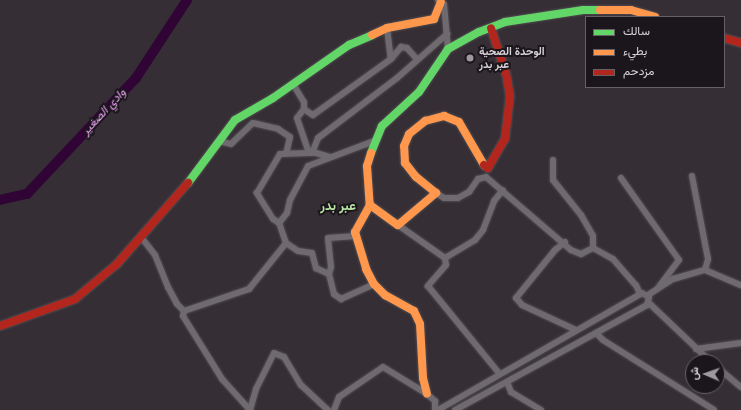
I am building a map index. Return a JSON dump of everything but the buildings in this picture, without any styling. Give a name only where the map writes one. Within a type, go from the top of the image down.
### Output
[{"type":"street","points":[[0,326],[75,299],[117,264],[185,187],[235,120],[294,84],[338,51],[387,28],[434,19],[440,1],[444,4],[448,49]]},
{"type":"street","points":[[427,394],[423,378],[420,324],[414,311],[385,295],[374,284],[366,270],[355,232],[370,205],[367,166],[374,141],[382,126],[419,92],[448,49],[505,22],[583,10],[632,10],[652,16]]},
{"type":"street","points":[[387,28],[391,58]]},
{"type":"street","points":[[491,28],[506,74],[510,96],[505,139],[486,167],[459,122],[444,116],[425,121],[409,134],[404,146],[406,163],[416,177],[444,198],[458,198],[469,192],[478,179],[486,177],[565,242],[571,250],[581,254],[593,248]]},
{"type":"street","points":[[310,153],[318,138],[397,78],[447,34]]},
{"type":"street","points":[[725,38],[741,43]]},
{"type":"street","points":[[304,109],[314,115],[391,58],[404,46],[417,59]]},
{"type":"street","points":[[294,84],[304,102],[304,109],[297,118],[310,153]]},
{"type":"street","points":[[220,141],[232,144],[253,123],[278,129],[290,137],[286,154]]},
{"type":"street","points":[[279,223],[287,212],[290,200],[308,166],[374,141]]},
{"type":"street","points":[[330,157],[310,153],[280,154],[257,193],[273,219],[279,223],[286,243],[298,251],[312,253],[316,268],[329,274],[334,285],[334,294],[341,299],[374,284]]},
{"type":"street","points":[[554,160],[553,180],[581,215],[593,236],[593,248]]},
{"type":"street","points":[[692,176],[708,259],[705,270]]},
{"type":"street","points":[[621,178],[679,260],[657,289]]},
{"type":"street","points":[[445,258],[475,240],[483,230],[494,201],[503,190]]},
{"type":"street","points":[[398,225],[436,193]]},
{"type":"street","points":[[370,205],[445,258],[446,265],[428,286],[499,373]]},
{"type":"street","points":[[329,274],[332,267],[328,238],[356,236]]},
{"type":"street","points":[[140,237],[155,255],[168,287],[177,304],[184,311]]},
{"type":"street","points":[[565,242],[555,250],[516,298],[522,305],[576,330]]},
{"type":"street","points":[[184,311],[249,289],[286,243]]},
{"type":"street","points":[[593,248],[614,259],[636,285],[640,294]]},
{"type":"street","points":[[438,410],[499,373],[640,294],[648,295],[674,279],[705,270],[741,285]]},
{"type":"street","points":[[648,295],[649,303],[702,354]]},
{"type":"street","points":[[455,410],[649,303]]},
{"type":"street","points":[[184,311],[183,316],[222,379],[250,410]]},
{"type":"street","points":[[596,332],[603,340],[714,410]]},
{"type":"street","points":[[696,349],[741,343]]},
{"type":"street","points":[[250,410],[256,389],[274,353],[284,358],[301,385],[328,410]]},
{"type":"street","points":[[334,410],[339,397],[383,367],[427,394],[435,401],[435,410]]},
{"type":"street","points":[[725,374],[741,387]]},
{"type":"street","points":[[507,382],[511,392],[541,410]]},
{"type":"waterway","name":"وادي الصغير","points":[[0,200],[27,194],[136,78],[187,0]]},
{"type":"traffic: fast","points":[[371,153],[382,126],[419,92],[448,49],[479,32],[505,22],[583,10],[600,10]]},
{"type":"traffic: fast","points":[[188,183],[235,120],[273,98],[349,45],[372,35]]},
{"type":"traffic: slow","points":[[372,35],[387,28],[434,19],[441,2]]},
{"type":"traffic: slow","points":[[600,10],[631,10],[652,16]]},
{"type":"traffic: slow","points":[[370,205],[398,225],[436,193],[416,177],[405,163],[404,146],[409,134],[425,121],[444,116],[459,122],[484,165]]},
{"type":"traffic: slow","points":[[371,153],[367,166],[370,205],[355,232],[366,269],[374,284],[385,295],[414,311],[420,324],[423,378],[427,394]]},
{"type":"traffic: jam","points":[[484,165],[488,168],[505,139],[510,96],[506,74],[491,28]]},
{"type":"traffic: jam","points":[[725,38],[741,43]]},
{"type":"traffic: jam","points":[[0,326],[75,299],[117,264],[188,183]]},
{"type":"place","name":"الوحدة الصحية عبر بدر","points":[[470,58]]},
{"type":"district","name":"عبر بدر","points":[[338,206]]}]
